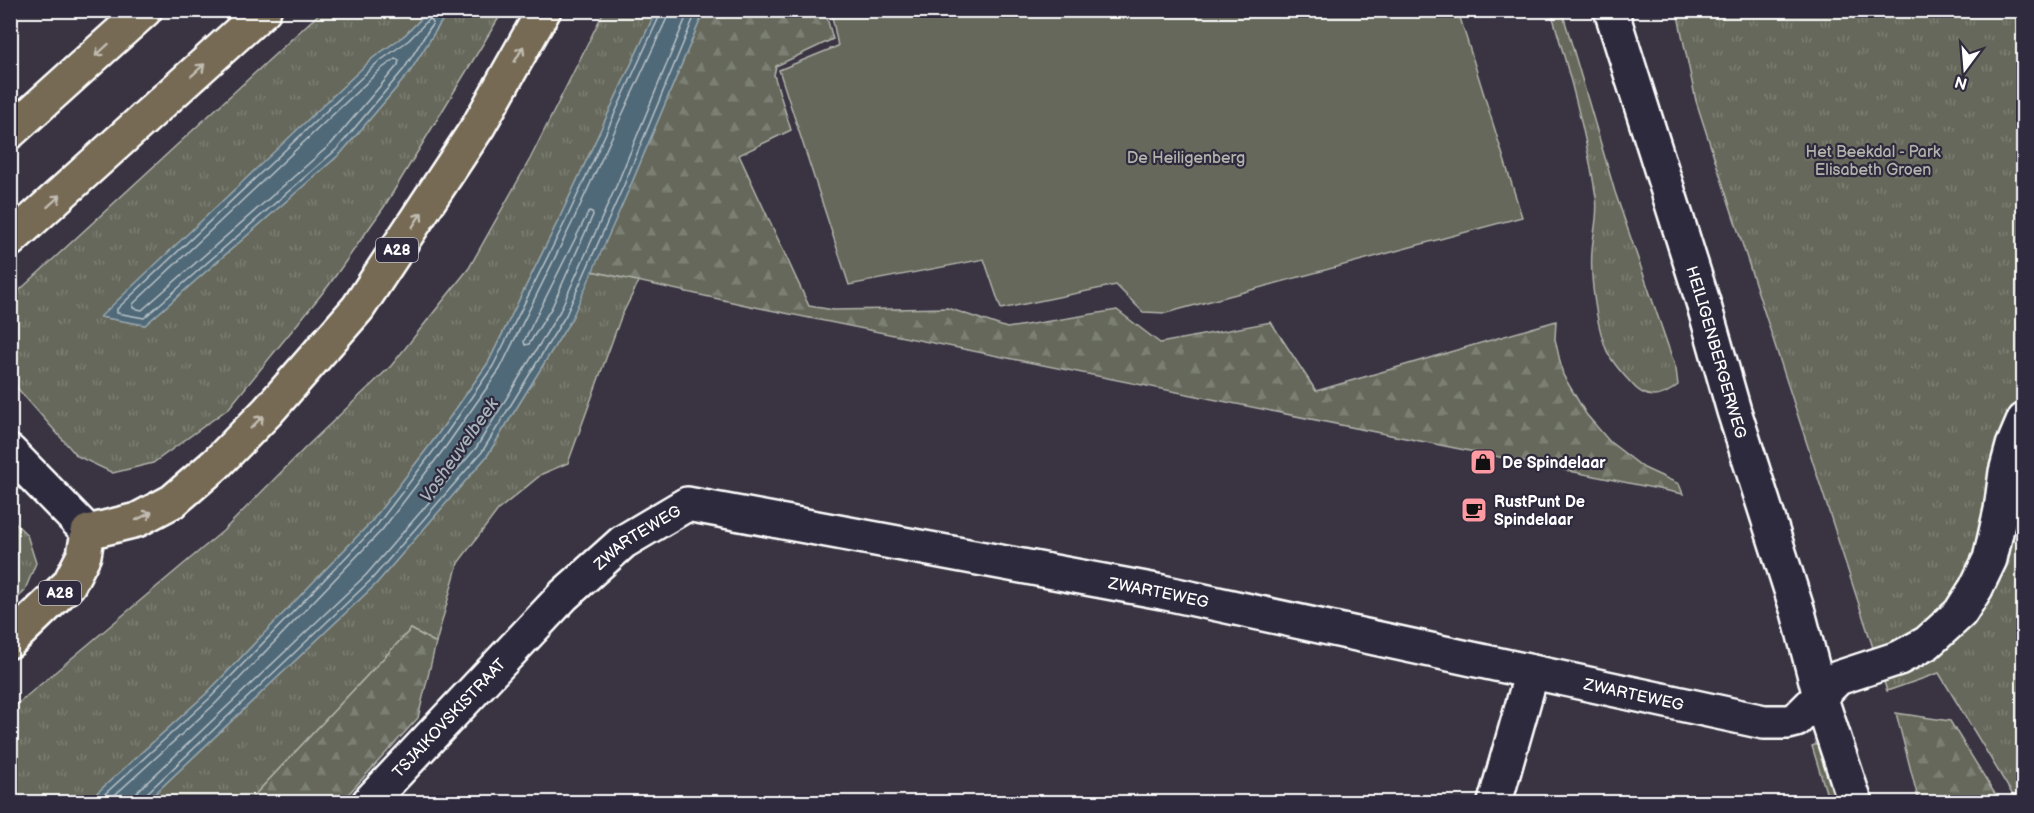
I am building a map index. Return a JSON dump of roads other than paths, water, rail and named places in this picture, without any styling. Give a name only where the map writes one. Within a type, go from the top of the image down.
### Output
[{"type":"highway","points":[[10,132],[145,10]]},
{"type":"highway","points":[[10,240],[264,10]]},
{"type":"highway","name":"A28","points":[[10,640],[69,584],[84,555],[88,532],[137,520],[173,501],[216,464],[291,386],[358,308],[479,125],[544,10]]},
{"type":"street","name":"HEILIGENBERGERWEG","points":[[1611,10],[1798,612],[1820,696],[1855,802]]},
{"type":"street","points":[[1820,696],[1838,678],[1899,658],[1927,643],[1960,613],[1976,588],[1990,559],[2001,510],[2006,472],[2024,420]]},
{"type":"street","points":[[10,452],[88,532]]},
{"type":"street","name":"ZWARTEWEG","points":[[528,633],[564,595],[623,542],[687,504],[1162,592],[1764,722],[1796,720],[1820,696]]},
{"type":"street","name":"TSJAIKOVSKISTRAAT","points":[[369,802],[528,633]]},
{"type":"street","points":[[1495,802],[1532,672]]},
{"type":"water","points":[[429,11],[448,11],[409,73],[341,153],[145,325],[100,317],[373,58],[405,35]]},
{"type":"water","name":"Vosheuvelbeek","points":[[656,11],[704,11],[572,318],[487,456],[376,584],[146,802],[87,802],[206,694],[372,521],[436,437],[488,363],[560,217]]},
{"type":"place","name":"De Spindelaar","points":[[1483,462]]},
{"type":"place","name":"RustPunt De Spindelaar","points":[[1474,510]]},
{"type":"park label","name":"De Heiligenberg","points":[[1186,157]]},
{"type":"park label","name":"Het Beekdal - Park Elisabeth Groen","points":[[1873,160]]}]
